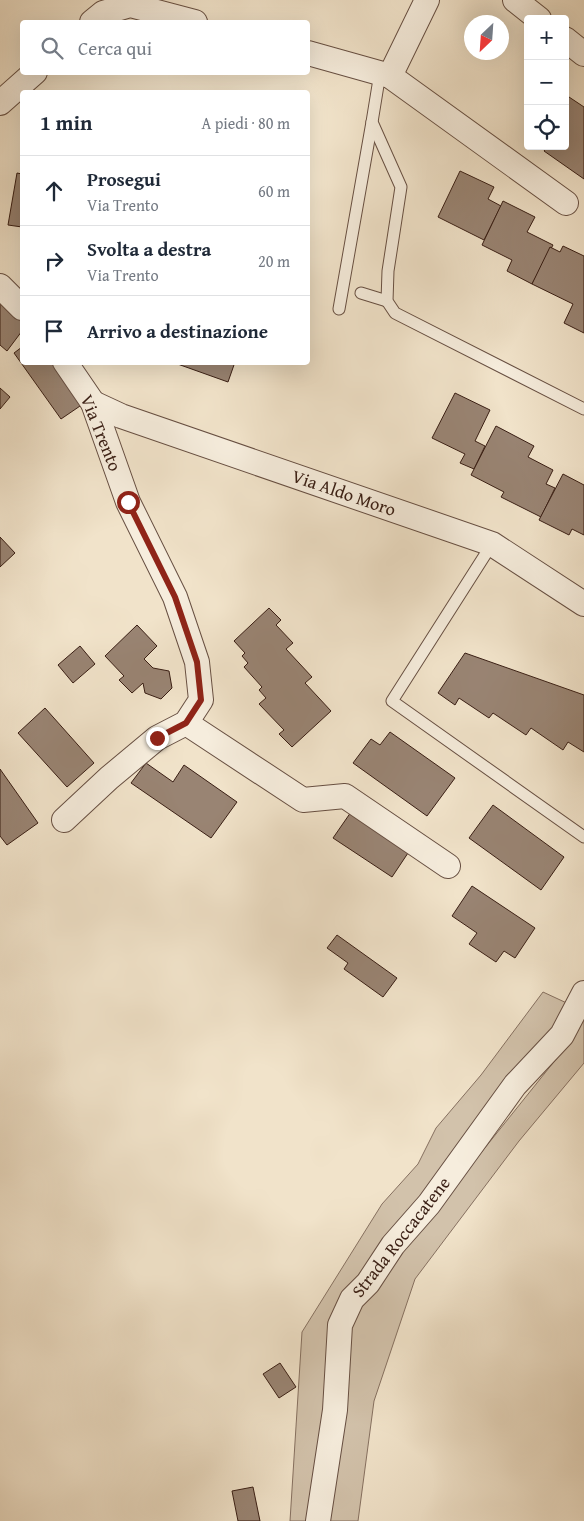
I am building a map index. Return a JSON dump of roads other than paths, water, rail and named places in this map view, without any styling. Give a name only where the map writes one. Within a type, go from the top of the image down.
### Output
[{"type":"street","points":[[385,74],[427,0]]},
{"type":"street","points":[[515,0],[534,15]]},
{"type":"street","points":[[94,20],[103,13],[130,5],[187,20]]},
{"type":"street","points":[[569,42],[584,54]]},
{"type":"street","points":[[310,54],[385,74],[566,203]]},
{"type":"street","points":[[0,103],[33,75]]},
{"type":"street","points":[[0,286],[20,306]]},
{"type":"street","name":"Via Trento","points":[[64,820],[109,778],[157,738],[186,723],[201,700],[197,662],[175,597],[128,502],[93,403],[67,365]]},
{"type":"street","name":"Via Aldo Moro","points":[[93,403],[121,416],[492,544],[584,604]]},
{"type":"street","points":[[186,723],[303,800],[345,796],[448,866]]},
{"type":"street","name":"Strada Roccacatene","points":[[318,1521],[335,1410],[340,1325],[352,1299],[368,1283],[394,1245],[429,1204],[514,1085],[562,1035],[584,993]]},
{"type":"lane","points":[[339,308],[372,122],[385,74]]},
{"type":"lane","points":[[372,122],[401,187],[388,271],[387,301],[395,313],[584,409]]},
{"type":"lane","points":[[361,292],[387,301]]},
{"type":"lane","points":[[492,544],[392,701],[584,838]]}]
